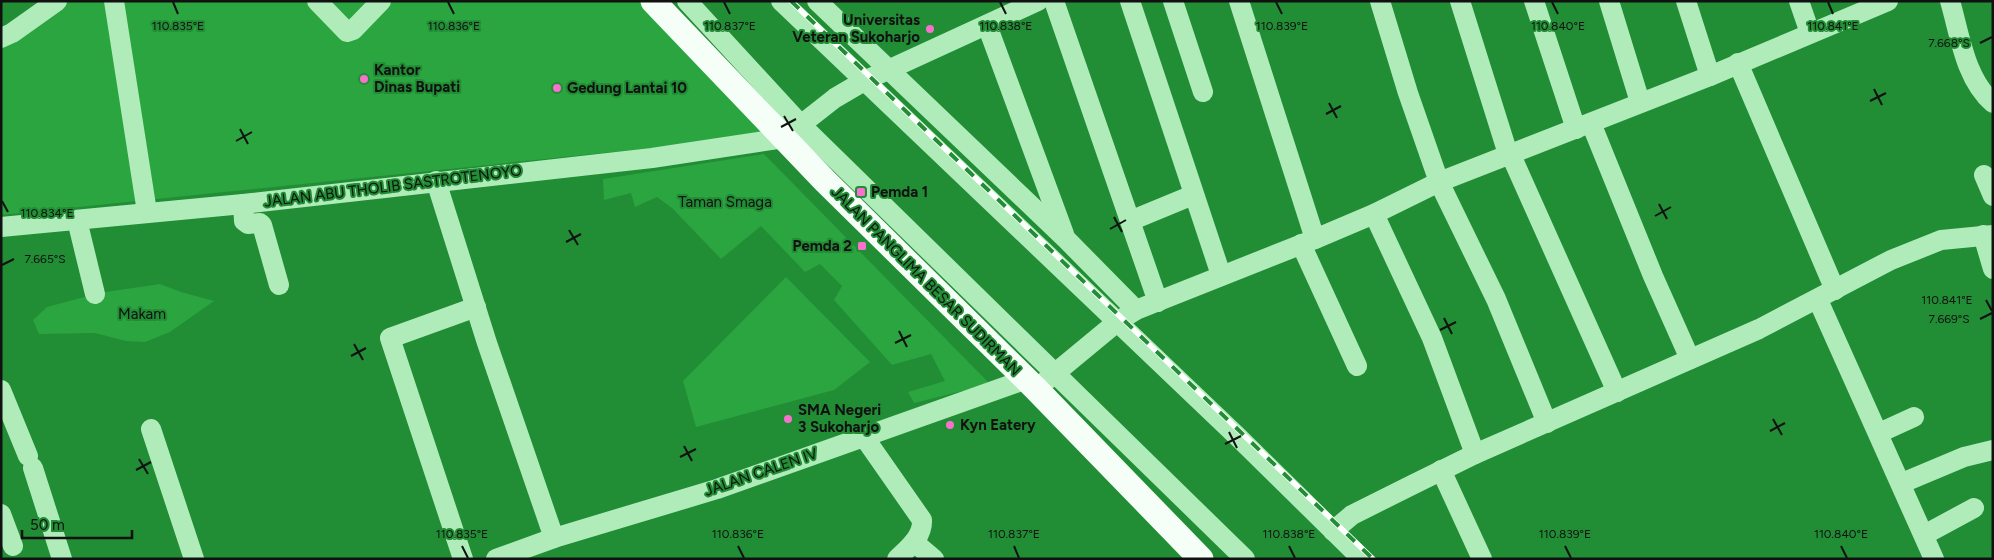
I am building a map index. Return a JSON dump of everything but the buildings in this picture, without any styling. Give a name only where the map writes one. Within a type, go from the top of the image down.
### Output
[{"type":"main road","name":"JALAN PANGLIMA BESAR SUDIRMAN","points":[[654,1],[793,132],[1030,384],[1201,559]]},
{"type":"street","points":[[1,38],[12,33],[57,1]]},
{"type":"street","points":[[114,1],[147,212]]},
{"type":"street","points":[[317,1],[347,32],[353,30],[381,1]]},
{"type":"street","points":[[687,1],[793,132],[1056,372],[1245,559]]},
{"type":"street","points":[[781,1],[1362,559]]},
{"type":"street","points":[[817,1],[1066,239],[1136,310]]},
{"type":"street","points":[[793,132],[835,98],[864,81],[1038,1]]},
{"type":"street","points":[[1054,1],[1158,302]]},
{"type":"street","points":[[1130,1],[1221,275]]},
{"type":"street","points":[[1173,1],[1203,92]]},
{"type":"street","points":[[1239,1],[1308,241],[1357,366]]},
{"type":"street","points":[[1380,1],[1408,93],[1439,182],[1496,298],[1547,423]]},
{"type":"street","points":[[1460,1],[1509,154],[1617,392]]},
{"type":"street","points":[[1534,1],[1584,126],[1690,359]]},
{"type":"street","points":[[1609,1],[1640,102]]},
{"type":"street","points":[[1686,1],[1710,76]]},
{"type":"street","points":[[1799,1],[1810,33]]},
{"type":"street","points":[[1030,384],[1056,372],[1117,322],[1136,310],[1374,214],[1439,182],[1710,76],[1810,33],[1862,6],[1888,1]]},
{"type":"street","points":[[1950,1],[1971,72],[1980,90],[1993,103]]},
{"type":"street","points":[[987,25],[1066,239]]},
{"type":"street","points":[[1738,63],[1879,433],[1934,559]]},
{"type":"street","name":"JALAN ABU THOLIB SASTROTENOYO","points":[[1,228],[147,212],[243,204],[652,158],[793,132]]},
{"type":"street","points":[[1984,175],[1993,196]]},
{"type":"street","points":[[436,181],[476,307],[554,538]]},
{"type":"street","points":[[1130,221],[1193,195]]},
{"type":"street","points":[[243,204],[244,221],[248,224],[260,223],[262,225],[279,285]]},
{"type":"street","points":[[1374,214],[1432,338],[1476,454]]},
{"type":"street","points":[[77,220],[95,294]]},
{"type":"street","points":[[1333,531],[1364,508],[1441,470],[1759,329],[1891,260],[1923,247],[1941,240],[1988,235],[1993,268]]},
{"type":"street","points":[[463,559],[390,338],[476,307]]},
{"type":"street","name":"JALAN CALEN IV","points":[[496,559],[554,538],[717,489],[864,437],[1030,384]]},
{"type":"street","points":[[1,390],[31,462],[62,559]]},
{"type":"street","points":[[1879,433],[1914,417]]},
{"type":"street","points":[[151,429],[194,559]]},
{"type":"street","points":[[864,437],[917,510],[922,528],[914,542],[897,559]]},
{"type":"street","points":[[1902,483],[1964,457],[1993,450]]},
{"type":"street","points":[[1441,470],[1482,559]]},
{"type":"street","points":[[1924,535],[1974,508]]},
{"type":"street","points":[[1,514],[13,546]]},
{"type":"street","points":[[914,542],[934,559]]},
{"type":"green space","points":[[65,1],[640,1],[769,136],[1,215],[1,46]]},
{"type":"green space","name":"Taman Smaga","points":[[764,154],[990,384],[914,403],[908,392],[945,381],[931,354],[892,365],[834,300],[842,286],[820,264],[805,272],[761,226],[721,259],[672,208],[657,197],[635,207],[631,193],[604,200],[603,179]]},
{"type":"green space","points":[[786,277],[870,362],[834,390],[696,427],[683,381]]},
{"type":"green space","name":"Makam","points":[[160,284],[214,301],[170,332],[145,342],[126,341],[95,333],[39,334],[33,320],[47,307],[99,293]]},
{"type":"railway","points":[[791,1],[1373,559]]},
{"type":"place","name":"Universitas Veteran Sukoharjo","points":[[930,29]]},
{"type":"place","name":"Kantor Dinas Bupati","points":[[364,79]]},
{"type":"place","name":"Gedung Lantai 10","points":[[557,88]]},
{"type":"place","name":"Pemda 1","points":[[861,192]]},
{"type":"place","name":"Pemda 2","points":[[862,246]]},
{"type":"place","name":"SMA Negeri 3 Sukoharjo","points":[[788,419]]},
{"type":"place","name":"Kyn Eatery","points":[[950,425]]}]
